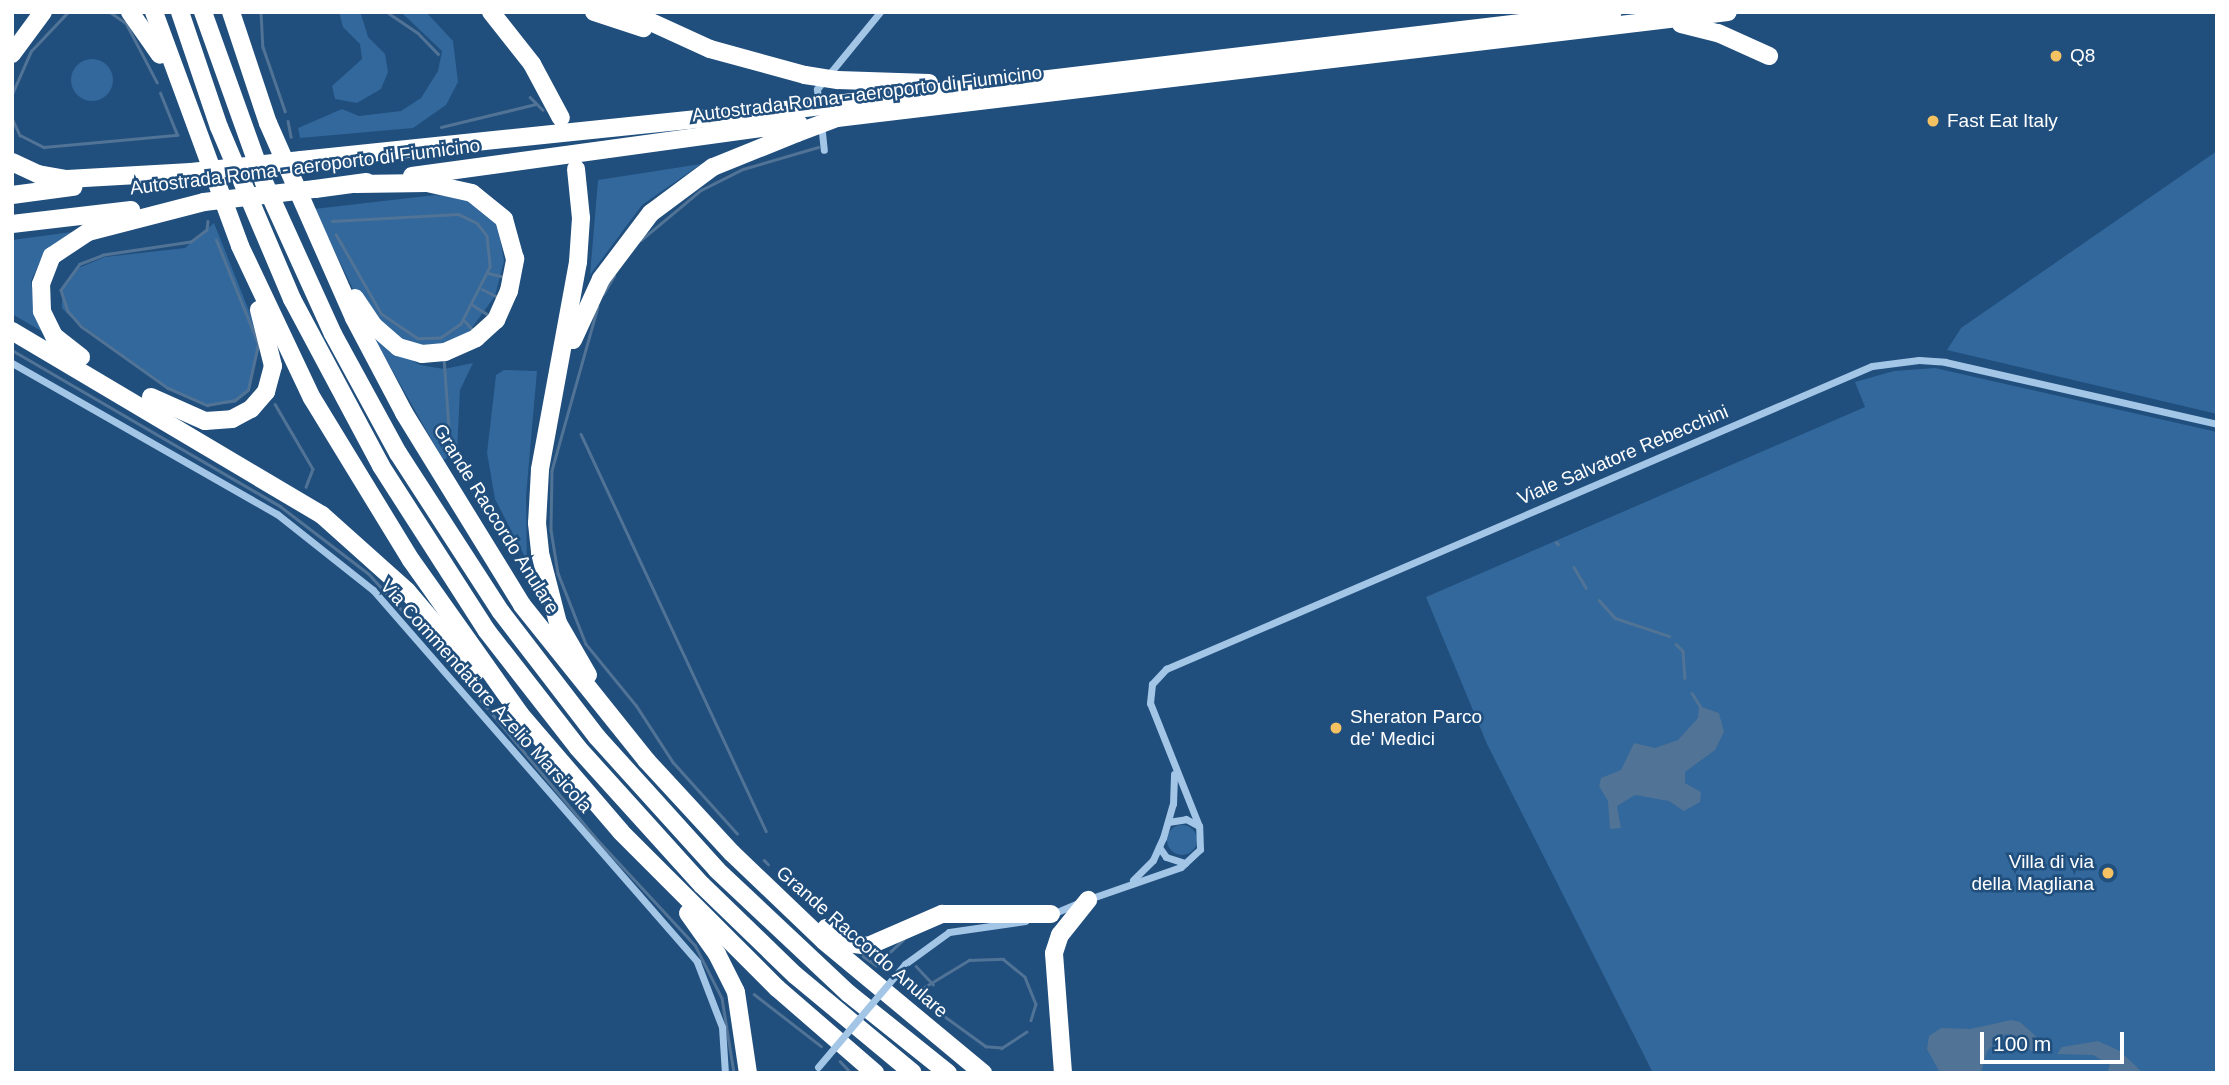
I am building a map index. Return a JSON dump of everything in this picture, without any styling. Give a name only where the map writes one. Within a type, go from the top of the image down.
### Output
[{"type":"highway","points":[[12,54],[43,12]]},
{"type":"highway","points":[[130,12],[177,84]]},
{"type":"highway","points":[[154,12],[177,84],[240,246],[312,398],[374,503],[456,625],[553,752],[657,871],[777,988],[875,1073]]},
{"type":"highway","points":[[180,12],[219,127],[304,323],[382,466],[487,631],[578,748],[702,885],[795,975],[913,1073]]},
{"type":"highway","points":[[203,12],[264,182],[333,334],[398,453],[501,612],[597,737],[717,870],[848,993],[948,1073]]},
{"type":"highway","name":"Grande Raccordo Anulare","points":[[231,12],[304,210],[392,389],[522,605],[647,761],[733,853],[824,941],[983,1073]]},
{"type":"highway","points":[[491,12],[537,71],[561,118]]},
{"type":"highway","points":[[594,12],[805,75],[838,80],[914,84],[1048,80]]},
{"type":"highway","points":[[629,12],[673,35]]},
{"type":"highway","name":"Autostrada Roma - aeroporto di Fiumicino","points":[[12,223],[356,184],[797,122],[836,111],[1048,80],[1613,12]]},
{"type":"highway","name":"Autostrada Roma - aeroporto di Fiumicino","points":[[836,111],[1728,12]]},
{"type":"highway","points":[[1642,22],[1698,26],[1769,56]]},
{"type":"highway","points":[[562,370],[597,285],[644,219],[713,167],[797,122]]},
{"type":"highway","name":"Autostrada Roma - aeroporto di Fiumicino","points":[[12,195],[301,160],[797,122]]},
{"type":"highway","points":[[12,162],[43,176],[67,179],[191,172]]},
{"type":"highway","points":[[576,169],[580,238],[562,370],[540,470],[540,553],[558,623],[597,691],[647,761]]},
{"type":"highway","points":[[304,210],[363,312],[393,344],[416,353],[445,352],[488,329],[504,306],[514,265],[510,233],[496,210],[476,195],[452,187],[356,184]]},
{"type":"highway","points":[[204,202],[98,229],[60,248],[46,266],[40,288],[42,311],[54,336],[78,355],[183,414],[214,422],[240,416],[266,392],[274,362],[240,246]]},
{"type":"highway","points":[[12,331],[281,487],[335,525],[407,591],[511,712],[553,752]]},
{"type":"highway","points":[[733,853],[834,935],[854,945],[872,944],[914,922],[942,914],[1051,914]]},
{"type":"highway","points":[[657,871],[730,977],[744,1025],[748,1073]]},
{"type":"highway","points":[[1063,1073],[1055,953],[1060,934],[1088,900]]},
{"type":"street","points":[[824,150],[817,89],[880,12]]},
{"type":"street","name":"Viale Salvatore Rebecchini","points":[[1199,827],[1174,770],[1149,700],[1152,684],[1166,669],[1872,366],[1919,360],[1945,362],[2217,424]]},
{"type":"street","name":"Via Commendatore Azelio Marsicola","points":[[12,363],[277,514],[373,590],[697,962],[722,1027],[724,1073]]},
{"type":"street","name":"Viale Salvatore Rebecchini","points":[[1132,881],[1159,846],[1168,822],[1174,770]]},
{"type":"street","points":[[1159,846],[1166,857],[1185,863],[1200,849],[1199,827],[1186,819],[1168,822]]},
{"type":"street","name":"Viale Salvatore Rebecchini","points":[[815,1070],[905,964],[949,932],[1051,914],[1185,863]]},
{"type":"shaded area","points":[[339,12],[361,14],[368,37],[385,54],[388,72],[381,89],[357,103],[335,99],[332,86],[362,59],[360,44],[343,27]]},
{"type":"shaded area","points":[[401,12],[426,12],[453,41],[458,82],[446,105],[413,128],[300,138],[298,128],[342,109],[359,116],[401,111],[421,98],[438,71],[442,51]]},
{"type":"shaded area","points":[[92,59],[107,65],[113,80],[107,95],[92,101],[77,95],[71,80],[77,65]]},
{"type":"shaded area","points":[[2217,151],[2217,414],[1947,350],[1961,328]]},
{"type":"shaded area","points":[[701,164],[642,205],[590,275],[598,180]]},
{"type":"shaded area","points":[[435,195],[466,198],[497,221],[504,261],[495,296],[468,333],[445,345],[415,347],[386,332],[355,293],[314,209]]},
{"type":"shaded area","points":[[214,223],[261,341],[249,391],[235,403],[209,405],[166,387],[71,317],[62,308],[62,299],[63,287],[76,269],[105,257],[185,248]]},
{"type":"shaded area","points":[[72,232],[43,255],[31,281],[36,316],[50,336],[12,314],[12,240]]},
{"type":"shaded area","points":[[373,336],[420,365],[444,369],[473,363],[460,390],[457,453],[443,460]]},
{"type":"shaded area","points":[[1935,368],[2217,432],[2217,1073],[1653,1073],[1487,744],[1426,597],[1865,407],[1855,382],[1894,371]]},
{"type":"shaded area","points":[[504,370],[537,371],[526,496],[527,561],[495,499],[487,453],[496,375]]},
{"type":"shaded area","points":[[1699,706],[1719,713],[1724,732],[1715,750],[1685,772],[1685,783],[1701,792],[1700,802],[1684,811],[1669,801],[1635,795],[1617,806],[1621,828],[1610,829],[1608,801],[1599,786],[1601,778],[1621,770],[1634,743],[1655,748],[1678,740],[1698,718]]},
{"type":"shaded area","points":[[1182,825],[1193,829],[1197,840],[1193,851],[1182,855],[1171,851],[1167,840],[1171,829]]},
{"type":"shaded area","points":[[2011,1020],[2020,1022],[2050,1049],[2032,1051],[2006,1034],[1987,1051],[1981,1073],[1940,1073],[1927,1049],[1929,1036],[1941,1028],[1970,1029]]},
{"type":"shaded area","points":[[2098,1041],[2120,1051],[2143,1073],[2107,1073],[2110,1065],[2093,1055],[2057,1054],[2062,1047]]},
{"type":"waterway","points":[[12,94],[31,51],[68,12]]},
{"type":"waterway","points":[[110,12],[126,23],[157,82]]},
{"type":"waterway","points":[[261,12],[263,47],[285,111]]},
{"type":"waterway","points":[[387,12],[418,33],[438,54]]},
{"type":"waterway","points":[[12,118],[20,135],[44,147],[177,135],[160,93]]},
{"type":"waterway","points":[[530,97],[543,110]]},
{"type":"waterway","points":[[441,127],[536,104]]},
{"type":"waterway","points":[[288,121],[291,137]]},
{"type":"waterway","points":[[641,240],[701,190],[743,169],[818,147]]},
{"type":"waterway","points":[[332,221],[458,214],[477,223],[487,236],[490,267],[461,324],[441,338],[418,339],[381,314],[336,235]]},
{"type":"waterway","points":[[208,221],[207,230],[191,242],[104,255],[80,264],[61,290],[68,311],[81,326],[168,388],[207,405],[235,400],[248,390],[258,344],[216,240]]},
{"type":"waterway","points":[[488,273],[505,277]]},
{"type":"waterway","points":[[603,294],[614,276]]},
{"type":"waterway","points":[[482,289],[498,297]]},
{"type":"waterway","points":[[473,305],[490,316]]},
{"type":"waterway","points":[[598,307],[552,471],[551,530],[558,573],[586,644],[636,705],[673,762],[737,833]]},
{"type":"waterway","points":[[464,320],[474,331]]},
{"type":"waterway","points":[[12,350],[280,506],[369,574],[443,655],[595,837],[695,945],[722,998],[734,1073]]},
{"type":"waterway","points":[[444,358],[451,455]]},
{"type":"waterway","points":[[275,404],[313,469],[306,487]]},
{"type":"waterway","points":[[581,434],[766,831]]},
{"type":"waterway","points":[[1574,567],[1586,588]]},
{"type":"waterway","points":[[1599,600],[1615,618],[1669,636]]},
{"type":"waterway","points":[[1676,644],[1683,651],[1685,678]]},
{"type":"waterway","points":[[1692,693],[1700,706]]},
{"type":"waterway","points":[[764,860],[768,864]]},
{"type":"waterway","points":[[863,956],[876,965],[903,940]]},
{"type":"waterway","points":[[1027,1032],[1002,1048],[986,1047],[913,994],[969,960],[1003,959],[1025,977],[1036,1004],[1031,1020]]},
{"type":"waterway","points":[[916,966],[933,984]]},
{"type":"waterway","points":[[754,994],[821,1046]]},
{"type":"waterway","points":[[840,1061],[851,1073]]},
{"type":"place","name":"Q8","points":[[2056,56]]},
{"type":"place","name":"Fast Eat Italy","points":[[1933,121]]},
{"type":"place","name":"Sheraton Parco de' Medici","points":[[1336,728]]},
{"type":"place","name":"Villa di via della Magliana","points":[[2108,873]]}]
